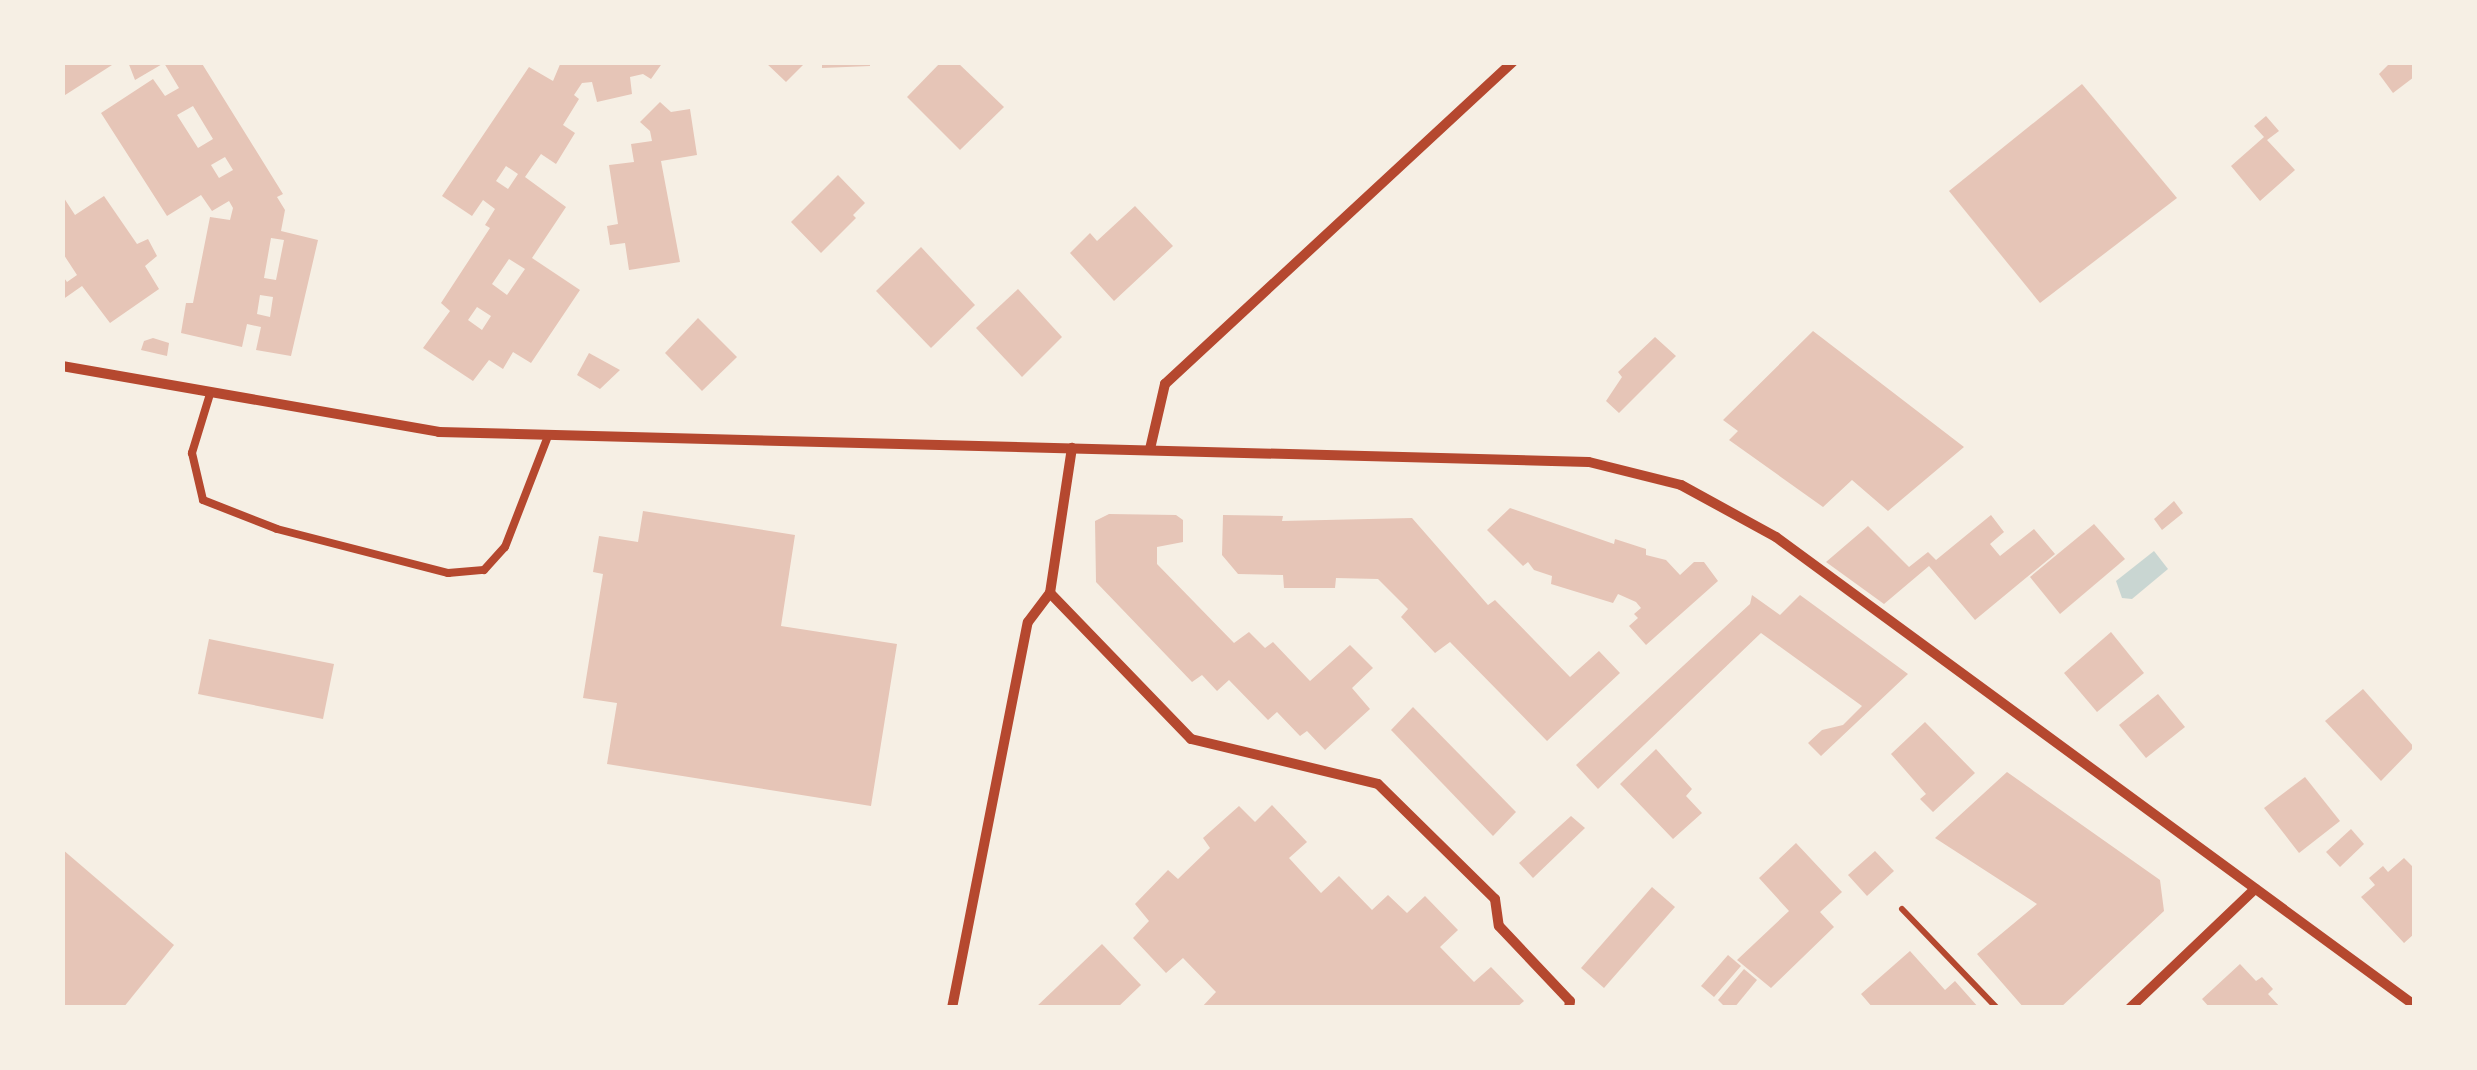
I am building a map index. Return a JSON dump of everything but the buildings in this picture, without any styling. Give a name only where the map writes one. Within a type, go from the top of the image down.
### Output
[{"type":"street","points":[[1150,449],[1165,384],[1513,62]]},
{"type":"street","points":[[62,366],[439,432],[1589,462],[1681,485],[1776,537],[2414,1004]]},
{"type":"street","points":[[952,1008],[1028,622],[1050,593],[1072,448]]},
{"type":"street","points":[[1050,593],[1191,739],[1378,784],[1496,898],[1499,926],[1570,1001],[1569,1008]]},
{"type":"street","points":[[2130,1008],[2256,888]]},
{"type":"lane","points":[[210,394],[192,452],[203,500],[276,529],[448,573],[484,570],[505,547],[548,436]]},
{"type":"path","points":[[1902,909],[1997,1008]]},
{"type":"shaded area","points":[[2154,551],[2168,569],[2132,599],[2122,598],[2116,581]]}]
